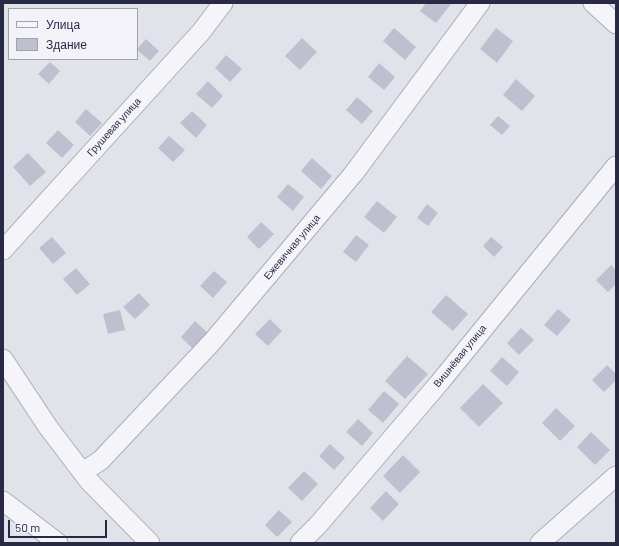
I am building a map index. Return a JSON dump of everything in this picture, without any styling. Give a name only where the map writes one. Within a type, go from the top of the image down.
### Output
[{"type":"street","name":"Грушевая улица","points":[[3,250],[200,32],[223,3]]},
{"type":"street","name":"Ежевичная улица","points":[[83,472],[101,460],[212,342],[354,173],[480,3]]},
{"type":"street","points":[[593,3],[616,24]]},
{"type":"street","name":"Вишнёвая улица","points":[[300,543],[318,525],[440,382],[616,166]]},
{"type":"street","points":[[3,360],[48,427],[89,481],[150,543]]},
{"type":"street","points":[[540,543],[616,476]]},
{"type":"street","points":[[3,501],[58,543]]},
{"type":"building","points":[[426,3],[452,3],[436,23],[420,11]]},
{"type":"building","points":[[394,28],[416,47],[405,60],[383,41]]},
{"type":"building","points":[[496,28],[513,41],[497,63],[480,49]]},
{"type":"building","points":[[302,38],[317,52],[300,70],[285,56]]},
{"type":"building","points":[[146,39],[159,51],[150,61],[138,51],[138,48]]},
{"type":"building","points":[[226,55],[242,69],[230,82],[215,68]]},
{"type":"building","points":[[50,62],[60,71],[49,84],[38,74]]},
{"type":"building","points":[[379,63],[395,77],[384,90],[368,77]]},
{"type":"building","points":[[516,79],[535,96],[522,111],[503,95]]},
{"type":"building","points":[[208,81],[223,96],[212,108],[196,94]]},
{"type":"building","points":[[357,97],[373,111],[362,124],[346,110]]},
{"type":"building","points":[[86,109],[102,123],[90,136],[75,122]]},
{"type":"building","points":[[192,111],[207,125],[196,138],[180,123]]},
{"type":"building","points":[[498,116],[510,126],[502,135],[490,125]]},
{"type":"building","points":[[58,130],[74,145],[62,158],[46,143]]},
{"type":"building","points":[[169,136],[185,150],[173,162],[158,148]]},
{"type":"building","points":[[28,153],[46,172],[30,186],[13,167]]},
{"type":"building","points":[[312,158],[332,176],[321,189],[301,171]]},
{"type":"building","points":[[288,184],[304,197],[293,211],[277,197]]},
{"type":"building","points":[[377,201],[397,217],[384,233],[364,217]]},
{"type":"building","points":[[427,204],[438,213],[428,226],[417,218]]},
{"type":"building","points":[[261,222],[274,234],[259,249],[247,237]]},
{"type":"building","points":[[356,235],[369,245],[356,262],[343,252]]},
{"type":"building","points":[[52,237],[66,253],[53,264],[39,248]]},
{"type":"building","points":[[491,237],[503,247],[494,257],[483,246]]},
{"type":"building","points":[[611,265],[616,270],[616,284],[608,292],[596,280]]},
{"type":"building","points":[[76,268],[90,284],[77,295],[63,279]]},
{"type":"building","points":[[214,271],[227,282],[213,298],[200,286]]},
{"type":"building","points":[[139,293],[150,305],[135,319],[123,307]]},
{"type":"building","points":[[446,295],[468,314],[453,331],[431,312]]},
{"type":"building","points":[[558,309],[571,320],[557,336],[544,325]]},
{"type":"building","points":[[120,310],[125,330],[108,334],[103,314]]},
{"type":"building","points":[[270,319],[282,331],[268,346],[255,334]]},
{"type":"building","points":[[195,321],[208,333],[193,349],[181,337]]},
{"type":"building","points":[[521,328],[534,340],[519,355],[507,343]]},
{"type":"building","points":[[407,356],[428,374],[405,399],[385,381]]},
{"type":"building","points":[[502,357],[519,372],[507,386],[490,371]]},
{"type":"building","points":[[607,365],[616,374],[616,380],[604,392],[592,380]]},
{"type":"building","points":[[483,384],[503,403],[479,427],[460,408]]},
{"type":"building","points":[[384,391],[399,404],[383,423],[368,410]]},
{"type":"building","points":[[556,408],[575,426],[560,441],[542,423]]},
{"type":"building","points":[[358,419],[373,433],[362,446],[346,432]]},
{"type":"building","points":[[591,432],[610,450],[595,465],[577,447]]},
{"type":"building","points":[[330,444],[345,458],[334,470],[319,456]]},
{"type":"building","points":[[403,455],[420,472],[400,493],[383,476]]},
{"type":"building","points":[[304,471],[318,484],[302,501],[288,488]]},
{"type":"building","points":[[386,491],[399,504],[383,521],[370,508]]},
{"type":"building","points":[[279,510],[292,522],[277,537],[265,525]]}]
